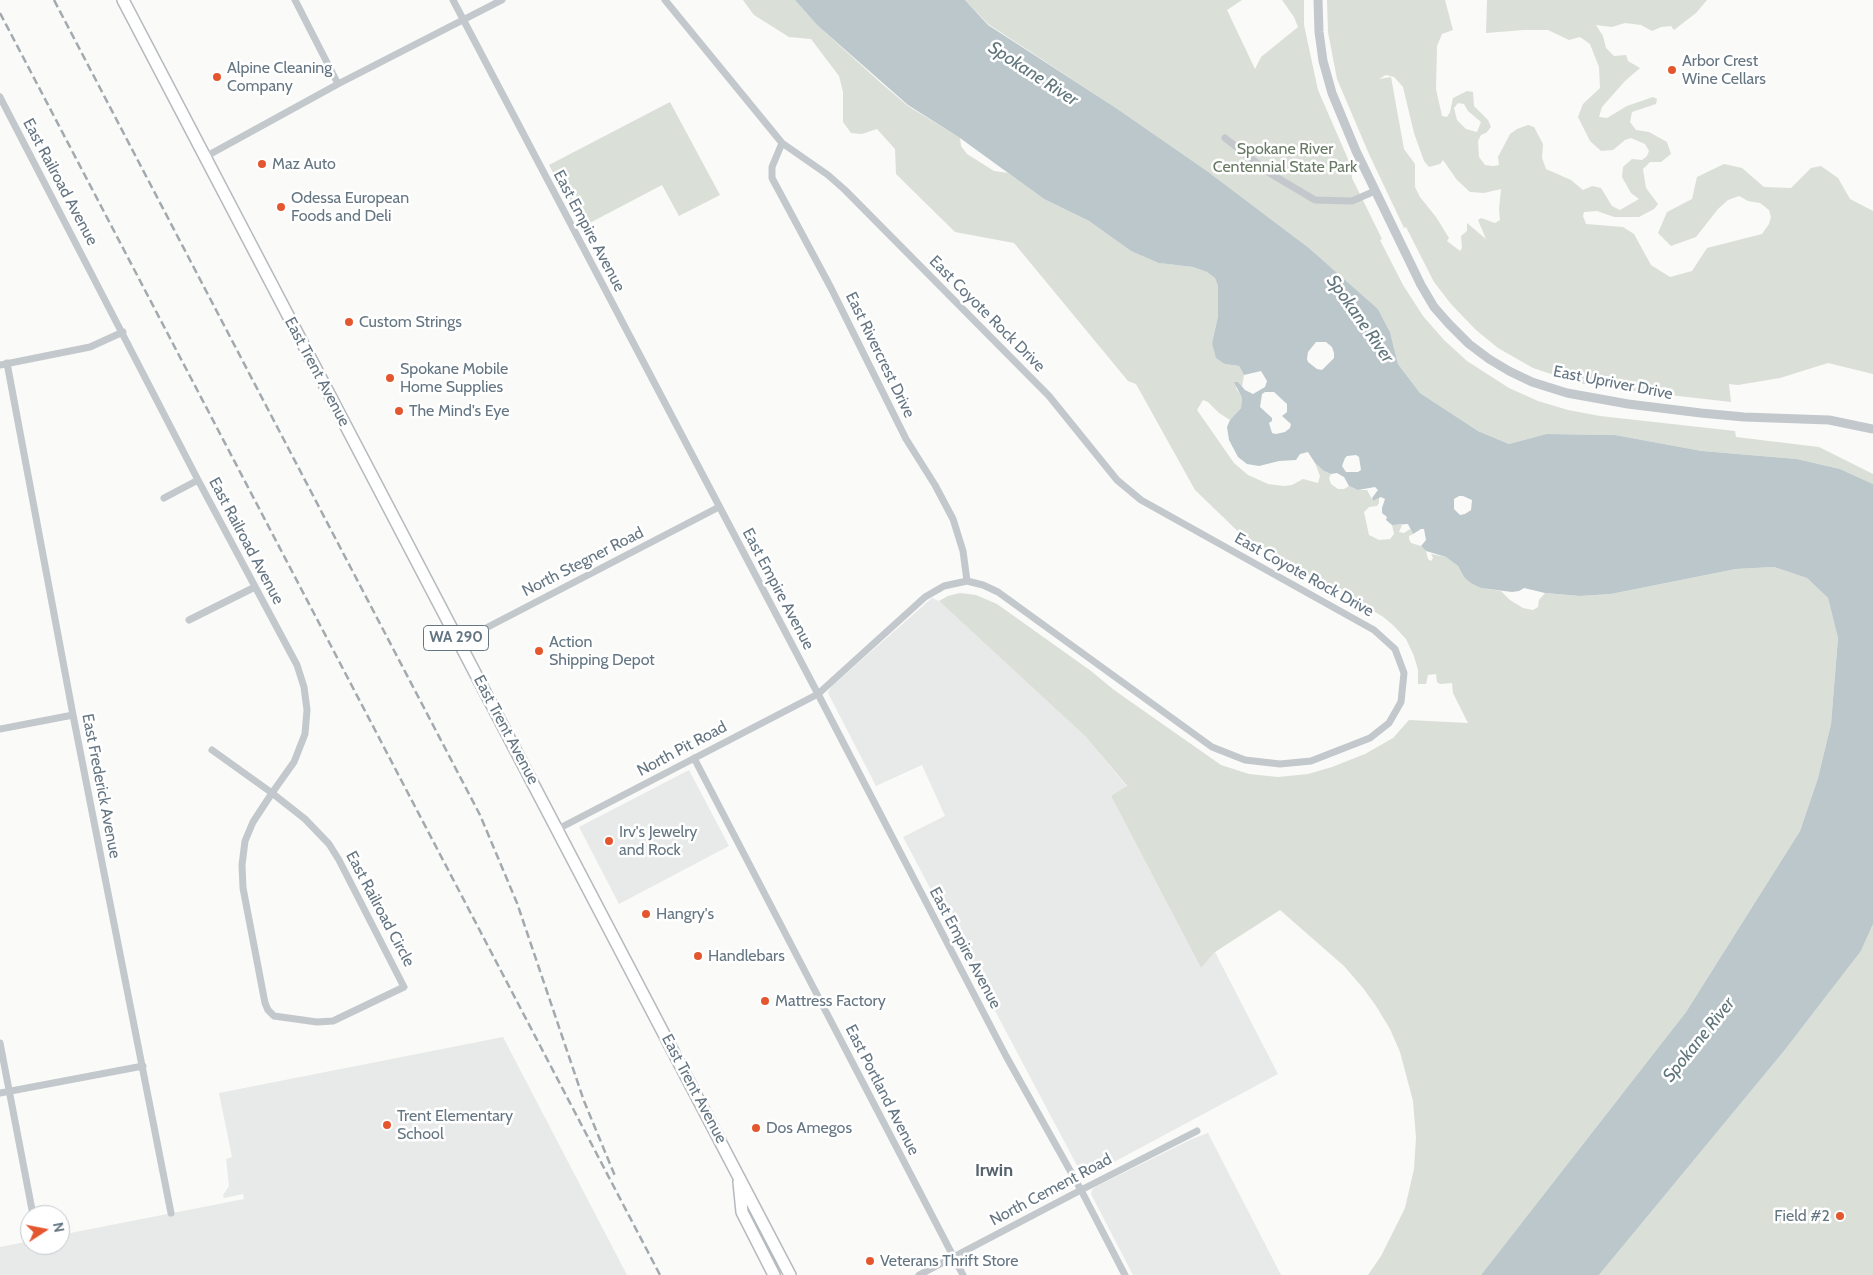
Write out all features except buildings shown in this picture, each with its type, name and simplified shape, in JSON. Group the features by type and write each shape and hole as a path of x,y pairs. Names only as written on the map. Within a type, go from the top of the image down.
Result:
{"main road":[{"name":"East Trent Avenue","path":"123,0 790,1275"},
{"path":"738,1175 742,1212 774,1275"}],"street":[{"path":"296,0 338,84"},
{"name":"East Empire Avenue","path":"453,0 1006,1056 1081,1190 1125,1275"},
{"path":"205,157 338,84 502,0"},
{"name":"East Coyote Rock Drive","path":"664,0 782,143 828,175 845,190 1050,396 1117,480 1141,500 1374,630 1395,649 1404,673 1401,702 1389,722 1370,738 1311,761 1280,764 1245,760 1212,747 998,592 983,585 966,581"},
{"name":"East Upriver Drive","path":"1318,0 1319,32 1323,61 1332,93 1375,191 1421,285 1434,307 1449,324 1489,358 1532,382 1567,392 1628,404 1730,416 1828,420 1873,429"},
{"name":"East Railroad Avenue","path":"0,97 198,480 297,665 304,687 307,710 305,734 294,762 253,822 245,841 242,865 243,888 265,1003 268,1010 274,1016"},
{"path":"1225,138 1271,174 1316,200 1352,201 1375,191"},
{"name":"East Rivercrest Drive","path":"782,143 772,167 772,178 831,288 906,439 953,518 963,551 966,581"},
{"path":"4,364 90,347 123,332"},
{"name":"East Frederick Avenue","path":"4,364 171,1212"},
{"path":"164,498 198,480"},
{"name":"North Stegner Road","path":"459,642 719,507"},
{"path":"818,694 925,597 944,586 966,581"},
{"path":"189,620 255,587"},
{"name":"North Pit Road","path":"558,829 818,694"},
{"path":"0,729 73,715"},
{"path":"212,750 272,793"},
{"name":"East Portland Avenue","path":"694,758 962,1275"},
{"name":"East Railroad Circle","path":"272,793 305,819 329,844 404,987 332,1020 317,1022 274,1016"},
{"path":"0,1043 31,1205"},
{"path":"0,1093 143,1066"},
{"name":"North Cement Road","path":"919,1275 1197,1132"}],"shaded area":[{"path":"932,598 939,601 1086,737 1127,787 1111,796 1201,968 1215,952 1278,1074 1086,1177 1082,1175 903,837 945,816 922,765 876,786 828,692 831,687"},
{"path":"689,770 729,846 619,904 579,827"},
{"name":"Trent Elementary School","path":"503,1037 627,1275 0,1275 0,1247 20,1243 20,1255 70,1255 70,1233 244,1199 243,1194 224,1198 223,1195 229,1186 226,1159 232,1157 219,1093"},
{"path":"1208,1133 1281,1275 1133,1275 1091,1194 1092,1190 1192,1139"}],"green space":[{"path":"743,0 795,0 817,25 908,106 960,138 961,146 967,154 994,171 1008,173 1044,199 1089,221 1131,251 1160,263 1193,267 1207,272 1215,278 1218,286 1218,316 1212,343 1225,364 1239,366 1244,375 1242,387 1238,382 1236,388 1242,398 1241,408 1230,420 1203,400 1197,410 1234,463 1248,475 1268,484 1284,486 1292,485 1303,479 1318,483 1320,476 1315,463 1331,474 1329,478 1331,484 1338,489 1344,489 1349,486 1358,490 1367,490 1373,501 1379,498 1377,506 1369,507 1364,512 1369,535 1379,540 1390,539 1394,534 1392,525 1402,525 1399,532 1404,533 1410,529 1413,534 1409,536 1411,543 1421,546 1426,551 1428,559 1431,561 1433,558 1431,554 1446,557 1458,566 1464,577 1481,588 1501,591 1510,600 1523,608 1533,610 1538,607 1539,600 1545,593 1580,596 1611,594 1736,569 1774,567 1807,578 1828,598 1838,638 1831,724 1818,778 1800,831 1686,1012 1481,1275 1368,1275 1381,1256 1405,1208 1414,1169 1416,1138 1413,1101 1400,1052 1390,1029 1376,1006 1344,966 1280,910 1215,952 1201,968 1111,796 1127,786 1086,737 939,601 960,593 976,595 997,604 1091,671 1114,690 1221,765 1249,774 1278,777 1308,774 1332,767 1365,754 1393,738 1409,720 1468,723 1453,693 1452,683 1440,684 1437,682 1436,674 1428,675 1426,684 1418,684 1418,670 1414,656 1406,639 1393,625 1382,616 1250,543 1195,490 1136,384 1128,381 1014,243 955,232 896,174 895,149 877,129 862,134 851,133 843,122 843,92 839,76 811,39 789,37 754,15"},
{"name":"Spokane River Centennial State Park","path":"965,0 1242,0 1227,10 1255,69 1261,57 1298,27 1294,17 1282,0 1304,0 1304,25 1318,90 1351,166 1352,178 1403,285 1423,316 1444,340 1467,361 1509,388 1538,401 1568,410 1600,416 1735,431 1736,437 1819,447 1873,474 1873,484 1840,469 1797,459 1702,451 1615,435 1546,434 1509,444 1478,431 1420,393 1398,364 1390,332 1378,309 1309,248 1207,171 1116,108 988,24"},
{"path":"1327,0 1445,0 1453,30 1442,34 1437,46 1436,89 1442,116 1447,117 1453,98 1467,91 1473,92 1474,106 1488,120 1491,127 1486,133 1481,135 1478,141 1479,157 1485,165 1499,165 1498,157 1510,134 1528,125 1534,127 1543,144 1542,158 1546,169 1571,180 1583,190 1592,186 1601,188 1612,206 1620,210 1639,199 1631,193 1622,177 1623,167 1632,159 1642,160 1649,151 1645,144 1631,138 1625,140 1613,150 1601,151 1590,141 1578,117 1583,104 1600,88 1599,67 1590,44 1580,37 1569,40 1548,30 1486,33 1487,0 1707,0 1696,13 1674,30 1671,26 1661,27 1652,31 1641,25 1625,23 1612,27 1596,25 1603,36 1606,48 1614,56 1626,55 1628,61 1640,68 1625,81 1602,107 1599,117 1607,118 1627,106 1653,97 1657,99 1656,104 1632,112 1630,122 1636,130 1649,132 1667,142 1671,154 1661,162 1650,162 1643,169 1646,188 1658,204 1654,209 1639,217 1614,217 1597,211 1584,212 1583,216 1586,224 1623,227 1634,234 1651,265 1670,277 1692,271 1707,248 1762,234 1769,224 1771,217 1769,210 1760,203 1748,201 1739,196 1728,200 1718,209 1696,237 1671,246 1658,233 1667,212 1692,199 1697,177 1724,164 1742,168 1764,187 1791,188 1811,168 1821,166 1838,178 1850,199 1873,211 1873,374 1828,363 1780,378 1738,385 1729,384 1731,402 1599,387 1575,382 1533,368 1498,348 1476,330 1451,304 1434,282 1406,227 1404,228 1369,154 1337,79 1328,32","holes":["1386,75 1394,77 1403,87 1414,133 1424,161 1429,167 1440,164 1443,160 1457,180 1470,192 1484,193 1501,189 1500,220 1495,223 1481,218 1478,220 1486,239 1467,223 1467,231 1461,236 1462,248 1460,251 1447,241 1449,238 1436,217 1420,197 1415,187 1415,164 1404,149 1391,77 1379,79","1458,103 1464,104 1468,111 1481,122 1477,132 1466,129 1457,120 1454,108"]},
{"path":"670,102 720,195 679,216 662,185 582,227 549,165"},
{"path":"1873,924 1873,1275 1599,1275 1784,1051 1861,951"}],"water":[{"name":"Spokane River","path":"795,0 965,0 988,25 1116,108 1207,171 1309,248 1378,309 1390,332 1398,364 1420,393 1478,431 1509,444 1546,434 1615,435 1702,451 1797,459 1840,469 1873,484 1873,924 1861,951 1784,1051 1599,1275 1481,1275 1686,1012 1800,831 1818,778 1831,724 1838,638 1828,598 1807,578 1774,567 1736,569 1611,594 1580,596 1545,593 1524,588 1512,592 1481,588 1464,577 1458,566 1446,557 1426,551 1421,546 1426,540 1424,529 1413,534 1408,524 1392,525 1386,520 1387,517 1382,513 1385,499 1381,497 1373,501 1372,498 1378,490 1375,487 1358,490 1349,486 1344,477 1337,473 1331,474 1324,471 1315,463 1308,452 1300,454 1296,460 1279,461 1259,466 1247,464 1238,457 1229,440 1227,427 1230,420 1241,408 1242,398 1234,382 1238,382 1245,390 1253,394 1265,387 1267,381 1261,371 1244,375 1239,366 1225,364 1216,358 1212,343 1218,316 1218,286 1215,278 1207,272 1193,267 1159,263 1131,251 1089,221 1044,199 960,138 908,105 817,25","holes":["1316,342 1326,342 1332,347 1334,358 1322,370 1317,369 1308,362 1308,352","1274,392 1287,404 1287,412 1282,416 1291,424 1290,428 1285,432 1272,433 1269,423 1272,421 1272,418 1260,407 1262,394","1356,455 1359,457 1361,470 1358,472 1346,472 1342,466 1347,456","1463,496 1472,500 1471,510 1460,515 1454,509 1454,499"]}],"railway":[{"path":"54,0 480,815 517,903 584,1101 615,1176"},
{"path":"0,13 660,1275"}],"place":[{"name":"Arbor Crest Wine Cellars","path":"1672,70"},
{"name":"Alpine Cleaning Company","path":"217,77"},
{"name":"Maz Auto","path":"262,164"},
{"name":"Odessa European Foods and Deli","path":"281,207"},
{"name":"Custom Strings","path":"349,322"},
{"name":"Spokane Mobile Home Supplies","path":"390,378"},
{"name":"The Mind's Eye","path":"399,411"},
{"name":"Action Shipping Depot","path":"539,651"},
{"name":"Irv's Jewelry and Rock","path":"609,841"},
{"name":"Hangry's","path":"646,914"},
{"name":"Handlebars","path":"698,956"},
{"name":"Mattress Factory","path":"765,1001"},
{"name":"Trent Elementary School","path":"387,1125"},
{"name":"Dos Amegos","path":"756,1128"},
{"name":"Field #2","path":"1840,1216"},
{"name":"Veterans Thrift Store","path":"870,1261"}],"district":[{"name":"Irwin","path":"994,1171"}]}
